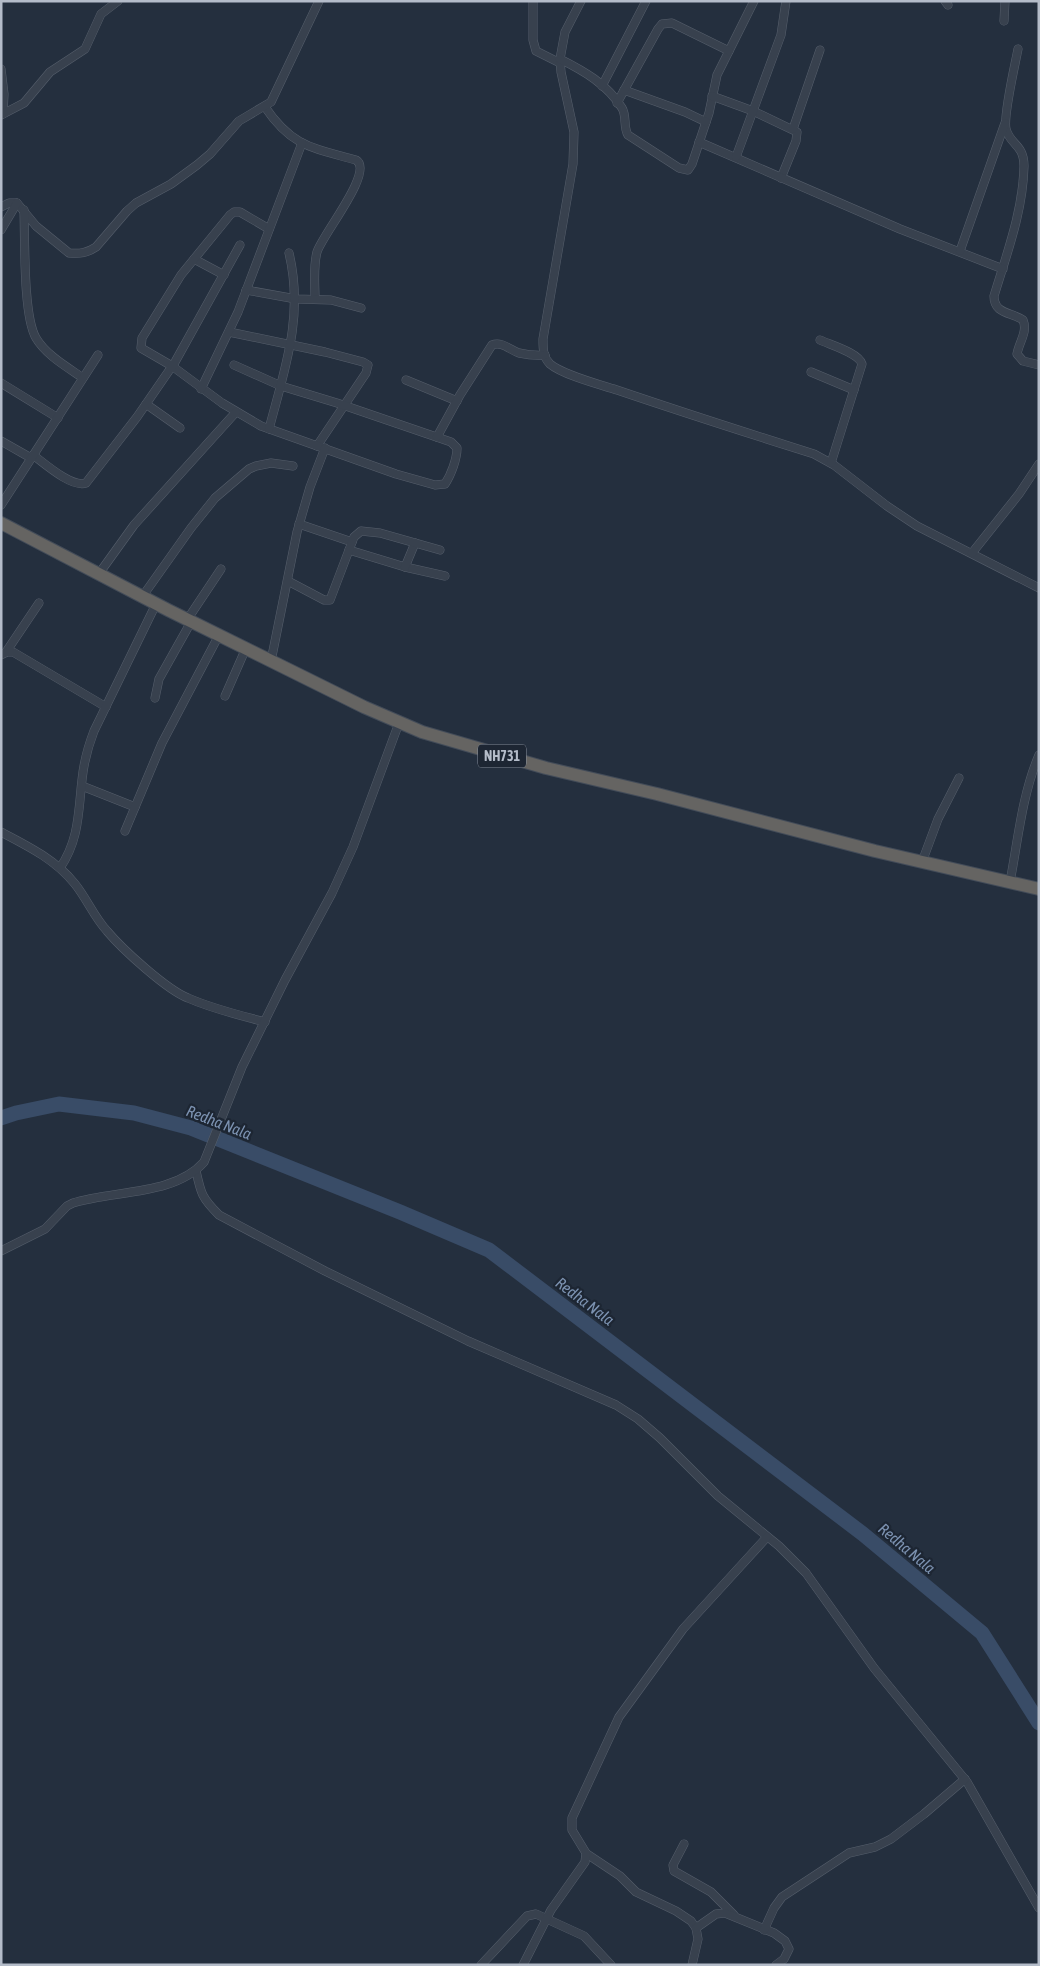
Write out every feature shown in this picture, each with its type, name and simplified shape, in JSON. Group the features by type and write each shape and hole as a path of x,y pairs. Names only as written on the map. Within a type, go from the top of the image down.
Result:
{"highway":[{"name":"NH731","path":"1,523 98,575 271,661 399,723 446,740 546,768 922,862 1039,888"}],"street":[{"path":"2,114 24,103 50,72 85,49 101,14 118,1"},
{"path":"1,207 9,203 17,203 36,226 70,253 90,252 136,203 167,186 197,165 210,154 239,122 272,102 320,1"},
{"path":"533,1 533,40 536,51 584,70 617,103 624,114 624,127 628,135 679,168 688,170 691,168 700,142 717,75 754,1"},
{"path":"581,1 565,32 560,61 574,132 573,164 543,340 545,355 551,365 561,370 795,448 831,463 904,518 1039,588"},
{"path":"602,86 646,1"},
{"path":"736,157 781,35 786,1"},
{"path":"1004,21 1005,1"},
{"path":"617,103 662,24 672,24 729,51"},
{"path":"960,251 1006,122 1018,49"},
{"path":"794,129 820,50"},
{"path":"1,69 4,94 2,114"},
{"path":"624,90 678,109 706,122"},
{"path":"712,96 794,129 798,136 781,178"},
{"path":"265,107 280,127 302,143 359,161 362,166 349,198 316,254 315,299"},
{"path":"1006,122 1009,135 1023,153 1022,201 994,296 995,307 1023,320 1025,327 1017,354 1023,361 1039,365"},
{"path":"700,142 900,229 1003,268"},
{"path":"200,389 229,332 302,143"},
{"path":"1,230 17,203"},
{"path":"24,210 29,314 35,336 40,344 83,378"},
{"path":"234,365 281,386 344,405 451,442 457,448 449,479 441,486 396,474 269,429 236,412 200,389 172,366 141,348 141,342 181,275 234,212 240,212 269,229"},
{"path":"1,441 32,457 73,483 86,483 146,404 172,366 192,335 240,245"},
{"path":"269,429 291,345 296,299 294,272 289,253"},
{"path":"194,259 224,274"},
{"path":"246,290 296,299 331,300 361,308"},
{"path":"229,332 325,352 368,365 366,372 344,405 321,447 299,524 271,661"},
{"path":"820,340 861,360 861,369 831,463"},
{"path":"437,437 492,344 502,344 518,352 545,355"},
{"path":"1,505 98,355"},
{"path":"811,372 854,390"},
{"path":"406,380 457,401"},
{"path":"1,384 58,418"},
{"path":"146,404 180,428"},
{"path":"98,575 134,525 236,412"},
{"path":"142,597 195,522 215,498 249,469 256,466 272,463 293,466"},
{"path":"972,553 1019,494 1039,464"},
{"path":"299,524 352,542"},
{"path":"288,581 324,600 330,600 352,542 357,533 368,530 440,550"},
{"path":"405,567 415,543"},
{"path":"349,550 405,567 445,576"},
{"path":"155,698 159,679 189,621 221,569"},
{"path":"4,654 39,603"},
{"path":"60,868 73,845 89,746 156,604"},
{"path":"125,831 162,743 220,635"},
{"path":"225,696 246,648"},
{"path":"4,654 13,652 106,707"},
{"path":"1,1252 45,1229 73,1203 160,1186 180,1180 196,1171 204,1162 242,1067 354,847 399,723"},
{"path":"1010,882 1030,778 1039,755"},
{"path":"922,862 938,819 959,778"},
{"path":"82,786 135,807"},
{"path":"1,832 24,844 60,868 76,885 106,931 174,990 193,1000 264,1022"},
{"path":"196,1171 200,1191 205,1200 219,1214 468,1341 616,1405 638,1419 660,1438 718,1496 806,1572 874,1668 965,1779 980,1802 1039,1908"},
{"path":"692,1965 698,1939 696,1928 676,1911 636,1892 620,1876 586,1854 572,1830 572,1818 619,1717 683,1629 767,1537"},
{"path":"764,1930 774,1908 782,1897 849,1853 875,1847 891,1839 965,1779"},
{"path":"684,1844 673,1865 674,1871 711,1892 735,1916"},
{"path":"526,1964 547,1918 558,1899 581,1869 585,1862 586,1854"},
{"path":"696,1928 720,1913 735,1916 774,1933 789,1946 788,1954 776,1965"},
{"path":"481,1965 527,1916 534,1914 547,1918 584,1936 611,1965"}],"waterway":[{"name":"Redha Nala","path":"1,1118 59,1104 134,1113 191,1128 489,1250 863,1534 982,1633 1039,1723"}]}
